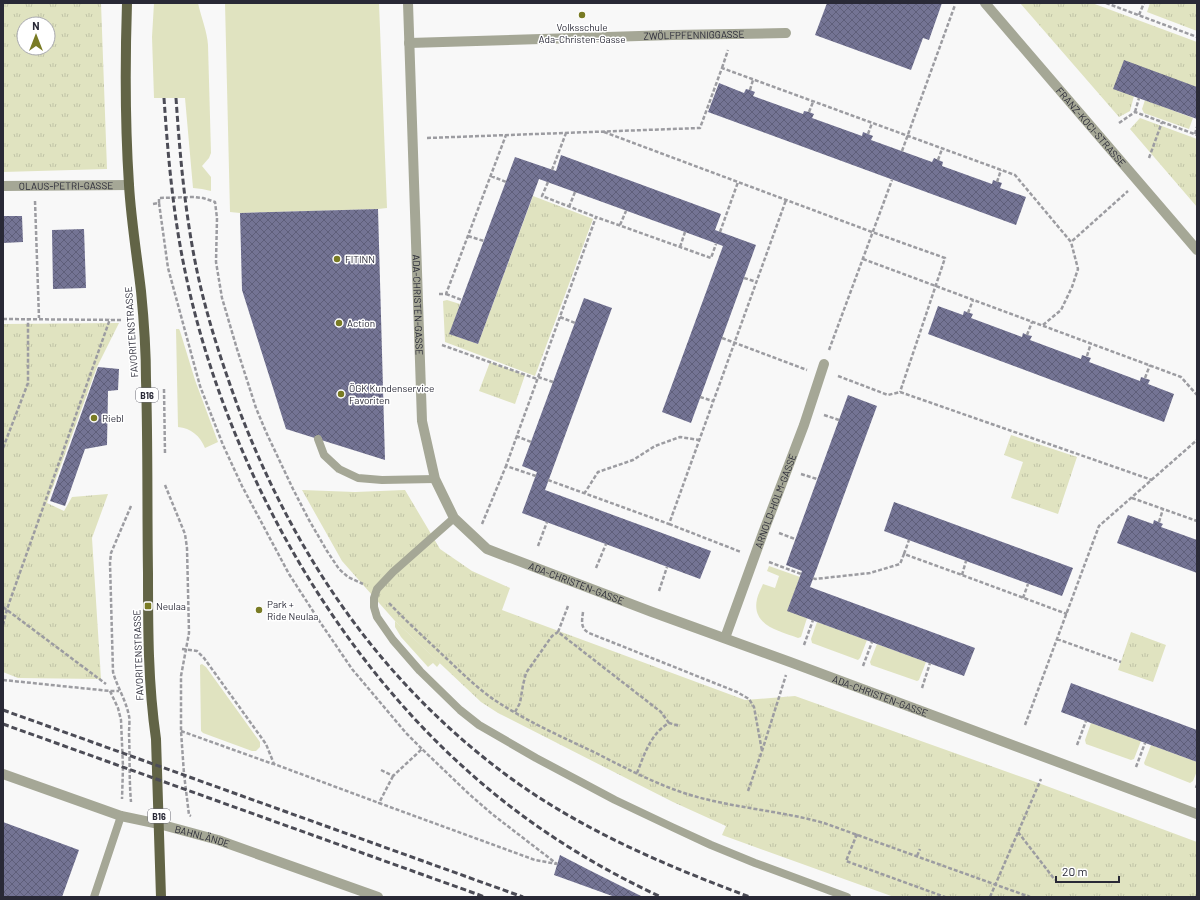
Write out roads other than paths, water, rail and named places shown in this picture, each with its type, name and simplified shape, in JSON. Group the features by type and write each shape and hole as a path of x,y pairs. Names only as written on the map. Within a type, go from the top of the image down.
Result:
{"main road":[{"name":"FAVORITENSTRASSE","path":"127,3 125,90 129,185 141,291 145,345 149,666 156,739 159,824"},
{"name":"B16","path":"159,824 161,897"}],"street":[{"name":"ADA-CHRISTEN-GASSE","path":"408,3 422,421 435,479 454,518 487,549 652,612 1197,814"},
{"name":"FRANZ-KOCI-STRASSE","path":"985,3 1197,250"},
{"name":"ZWÖLFPFENNIGGASSE","path":"409,43 786,33"},
{"name":"OLAUS-PETRI-GASSE","path":"3,186 129,185"},
{"name":"ARNOLD-HOLM-GASSE","path":"725,638 804,425 824,364"},
{"name":"BAHNLÄNDE","path":"3,774 121,816 159,824 231,844 378,897"}],"lane":[{"path":"318,439 324,455 329,460 339,469 358,478 382,480 435,479"},
{"path":"454,518 393,572 377,589 374,598 374,607 377,617 384,628 420,671 460,710 500,739 614,800 711,845 847,897"},
{"path":"94,897 121,816"}],"railway":[{"path":"164,98 169,163 177,228 185,271 202,340 226,409 254,478 288,544 327,608 371,668 419,723 470,773 514,809 561,842 635,885 661,897"},
{"path":"176,98 179,141 189,228 205,306 221,357 238,407 260,461 285,513 314,563 345,610 379,655 418,697 459,737 505,774 533,794 592,829 654,859 750,897"},
{"path":"3,710 523,897"},
{"path":"3,724 485,897"}],"place":[{"name":"Volksschule Ada-Christen-Gasse","path":"582,15"},
{"name":"FITINN","path":"337,259"},
{"name":"Action","path":"339,323"},
{"name":"ÖGK Kundenservice Favoriten","path":"341,394"},
{"name":"Riebl","path":"94,418"},
{"name":"Neulaa","path":"148,606"},
{"name":"Park + Ride Neulaa","path":"259,610"}]}
